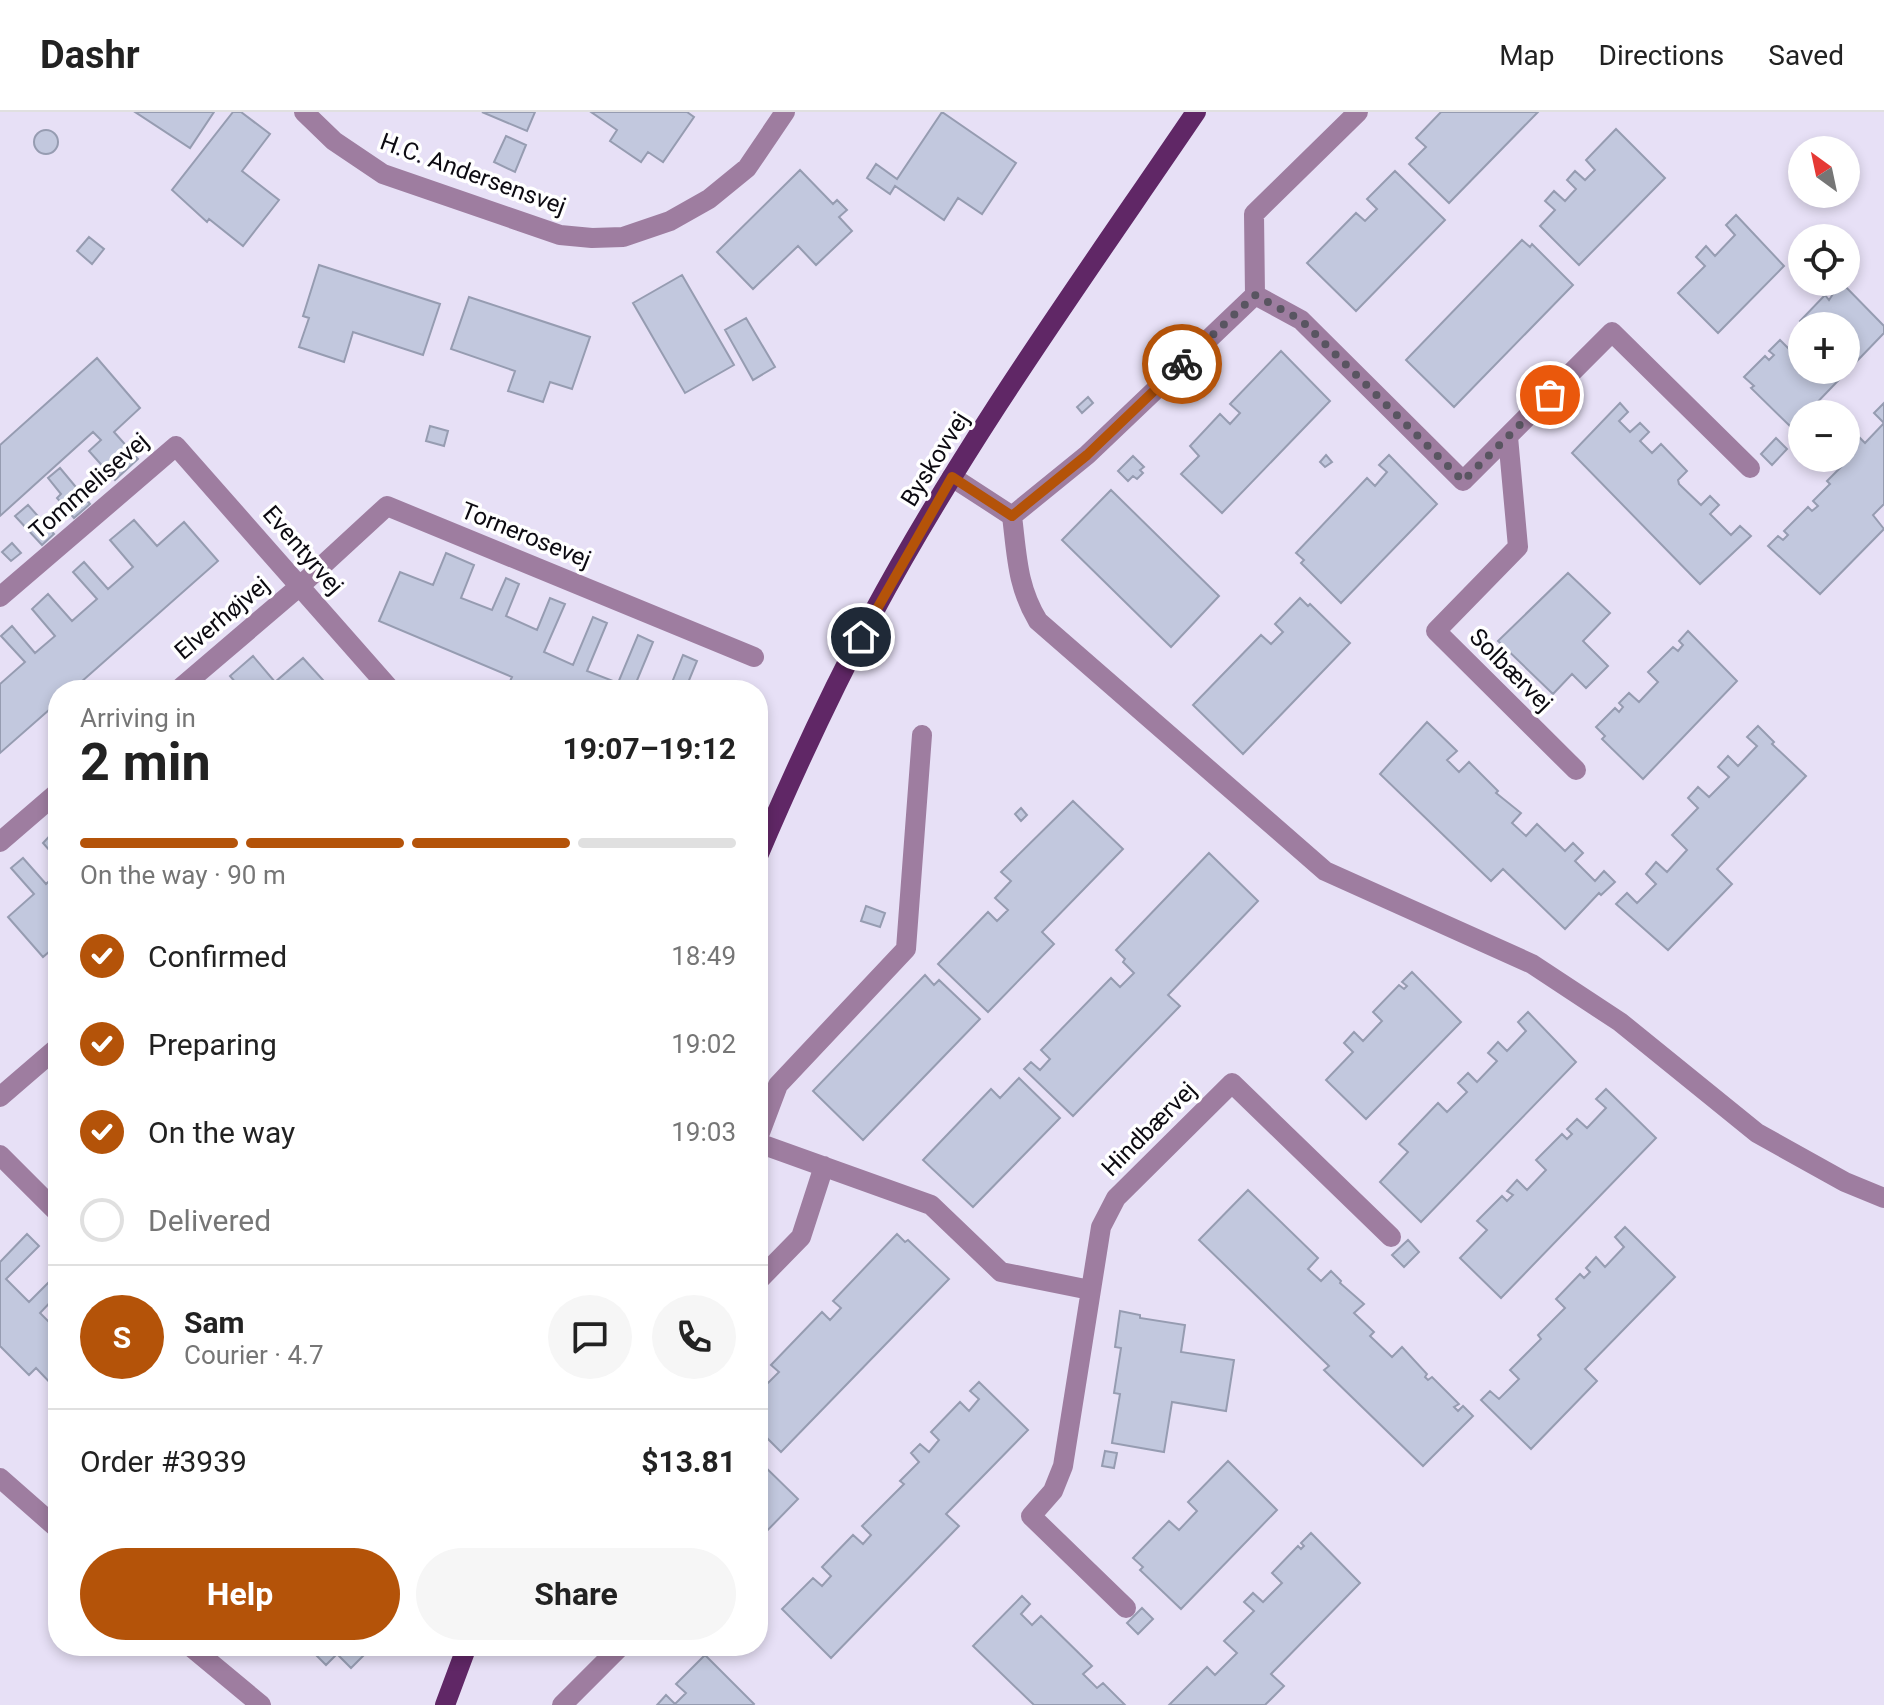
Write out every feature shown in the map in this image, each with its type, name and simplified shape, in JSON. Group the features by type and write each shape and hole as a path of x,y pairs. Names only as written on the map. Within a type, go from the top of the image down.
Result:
{"main road":[{"name":"Byskovvej","path":"768,833 872,614 952,477 1196,112"},
{"path":"445,1705 463,1656"}],"street":[{"name":"H.C. Andersensvej","path":"304,112 334,141 383,174 560,235 592,238 623,237 670,221 709,199 747,168 785,112"},
{"path":"1012,516 1087,455 1255,295 1254,214 1358,112"},
{"path":"1255,295 1301,320 1463,481 1612,332 1750,468"},
{"name":"Solbærvej","path":"1508,437 1518,547 1436,631 1576,770"},
{"name":"Eventyrvej","path":"176,446 382,680"},
{"name":"Tommelisevej","path":"0,597 176,446"},
{"path":"952,477 1012,516"},
{"name":"Tornerosevej","path":"300,586 387,506 754,657"},
{"path":"1012,516 1019,582 1038,621 1325,871 1532,964 1620,1022 1757,1133 1845,1182 1884,1198"},
{"name":"Elverhøjvej","path":"190,680 300,586"},
{"path":"768,1112 778,1085 906,949 922,735"},
{"path":"0,842 48,801"},
{"path":"0,1097 48,1056"},
{"name":"Hindbærvej","path":"1126,1608 1031,1516 1053,1491 1063,1466 1101,1227 1116,1198 1232,1083 1391,1237"},
{"path":"768,1144 931,1205 1001,1272 1090,1290"},
{"path":"0,1155 48,1203"},
{"path":"768,1271 801,1237 824,1166"},
{"path":"0,1478 48,1520"},
{"path":"202,1656 261,1705"},
{"path":"562,1705 611,1656"}],"building":[{"path":"135,112 214,112 190,148"},
{"path":"233,112 241,112 270,134 242,171 279,200 243,246 209,219 207,222 172,190"},
{"path":"482,112 535,112 527,131"},
{"path":"591,112 687,112 694,117 663,162 648,152 641,162 610,141 617,130"},
{"path":"942,112 1016,163 982,214 958,198 944,220 895,186 890,194 867,178 876,164 897,179"},
{"path":"1441,112 1538,112 1449,203 1409,164 1426,147 1416,138"},
{"path":"1616,129 1665,178 1579,265 1540,226 1555,210 1545,201 1554,191 1565,201 1576,189 1567,180 1575,171 1585,180 1595,170 1586,160"},
{"path":"41,130 51,130 58,137 58,147 51,154 41,154 34,147 34,137"},
{"path":"506,136 526,145 515,172 494,162"},
{"path":"800,170 833,204 837,200 847,210 839,217 852,231 816,265 798,246 753,289 717,252"},
{"path":"1395,171 1445,220 1356,311 1307,263 1356,213 1365,221 1377,209 1367,199"},
{"path":"1736,215 1784,266 1718,333 1678,293 1705,266 1696,257 1706,246 1715,256 1735,235 1726,225"},
{"path":"89,237 104,249 92,264 77,251"},
{"path":"1522,240 1530,247 1532,244 1573,285 1454,407 1406,360"},
{"path":"319,265 440,304 423,355 353,332 344,362 299,347 309,318 303,316"},
{"path":"682,275 734,365 685,393 633,303"},
{"path":"1824,296 1829,300 1832,296 1855,296 1884,326 1884,333 1860,358 1860,312 1809,312"},
{"path":"469,297 590,337 572,389 550,382 543,402 508,391 515,371 451,349"},
{"path":"746,318 775,367 753,380 725,330"},
{"path":"1780,340 1788,348 1788,384 1835,384 1819,400 1788,400 1788,424 1744,377 1765,356 1769,360 1774,355 1769,351"},
{"path":"1281,351 1330,401 1222,513 1181,474 1199,456 1190,446 1220,414 1230,424 1240,413 1230,404"},
{"path":"97,358 140,408 114,432 138,459 115,480 89,451 101,440 93,432 0,516 0,445"},
{"path":"1088,397 1093,403 1082,413 1077,407"},
{"path":"1620,403 1628,412 1619,421 1630,432 1640,423 1649,432 1640,441 1652,453 1661,444 1687,471 1678,480 1679,484 1701,505 1710,496 1719,505 1710,514 1731,535 1740,526 1751,536 1700,584 1572,453"},
{"path":"1884,403 1884,423 1874,413"},
{"path":"1884,423 1884,504 1873,515 1884,529 1820,594 1768,546 1778,536 1783,540 1788,535 1784,531 1808,507 1812,511 1818,506 1813,501 1830,484 1827,481 1836,472 1860,472 1860,438 1865,443"},
{"path":"430,426 448,431 444,446 426,441"},
{"path":"1776,438 1787,449 1772,465 1761,454"},
{"path":"1326,455 1332,462 1325,467 1320,462"},
{"path":"1389,455 1437,504 1341,603 1301,563 1304,560 1296,553 1367,478 1375,486 1387,472 1379,465"},
{"path":"1133,456 1144,467 1140,470 1143,473 1137,479 1133,476 1128,481 1118,471"},
{"path":"60,468 90,504 74,518 57,498 61,494 48,478"},
{"path":"1111,490 1219,596 1171,647 1062,540"},
{"path":"28,505 54,534 42,545 15,516"},
{"path":"134,520 157,546 184,522 218,561 83,680 48,680 48,711 0,753 0,684 25,662 1,636 12,626 35,653 55,636 32,609 48,594 72,621 97,599 73,572 84,562 108,589 133,567 110,540"},
{"path":"12,543 21,553 11,561 2,552"},
{"path":"446,553 474,565 461,598 492,610 506,578 519,584 506,616 537,630 550,598 565,604 544,652 573,665 593,617 607,623 587,671 610,680 511,680 512,677 379,621 400,572 433,585"},
{"path":"1568,573 1610,613 1583,641 1608,666 1586,688 1572,674 1553,694 1498,641"},
{"path":"1300,598 1350,643 1243,754 1193,705 1261,635 1271,644 1283,632 1275,624"},
{"path":"1688,631 1737,681 1643,779 1602,739 1605,736 1596,727 1615,708 1619,712 1623,707 1619,703 1629,693 1639,702 1658,682 1648,672 1673,647 1678,651 1683,645 1679,641"},
{"path":"638,635 653,642 637,680 619,680"},
{"path":"683,655 697,661 689,680 673,680"},
{"path":"253,656 273,680 233,680 230,676"},
{"path":"303,658 323,680 277,680"},
{"path":"1427,722 1457,751 1447,760 1459,772 1469,762 1498,791 1496,793 1521,813 1512,823 1526,836 1537,824 1565,851 1573,843 1583,853 1575,861 1595,881 1604,871 1615,882 1601,895 1599,893 1565,929 1503,869 1491,881 1380,774"},
{"path":"1758,726 1806,776 1717,869 1732,884 1668,950 1616,904 1627,893 1637,903 1656,884 1646,874 1656,862 1667,872 1687,850 1672,835 1698,808 1688,798 1698,787 1709,797 1729,777 1718,767 1728,756 1738,766 1757,746 1747,737"},
{"path":"1073,801 1123,849 1042,932 1054,944 988,1012 938,964 988,912 997,921 1008,910 995,898 1011,881 1001,872"},
{"path":"1021,808 1027,815 1021,821 1015,814"},
{"path":"1209,853 1258,901 1168,995 1180,1006 1073,1116 1024,1069 1031,1062 1040,1070 1050,1059 1041,1050 1111,978 1120,987 1134,973 1116,950"},
{"path":"23,858 46,884 48,882 48,953 43,957 8,917 34,894 11,868"},
{"path":"866,906 885,913 880,927 861,921"},
{"path":"1412,972 1461,1022 1366,1119 1326,1080 1353,1052 1344,1043 1354,1032 1363,1041 1382,1021 1373,1012 1399,985 1404,989 1407,986 1402,982"},
{"path":"925,975 934,985 939,980 980,1019 863,1140 813,1091"},
{"path":"1528,1012 1576,1062 1421,1222 1380,1182 1408,1152 1399,1144 1438,1103 1447,1112 1467,1092 1458,1083 1468,1073 1477,1082 1497,1061 1488,1053 1498,1042 1507,1051 1526,1031 1518,1022"},
{"path":"1019,1078 1060,1118 973,1207 923,1160 991,1089 1000,1098"},
{"path":"1606,1089 1656,1138 1501,1298 1460,1258 1487,1230 1477,1221 1502,1196 1507,1201 1513,1195 1507,1191 1517,1180 1527,1190 1546,1170 1536,1160 1562,1134 1567,1139 1572,1134 1567,1129 1577,1119 1587,1128 1606,1108 1596,1099"},
{"path":"1248,1190 1318,1258 1308,1269 1321,1281 1331,1271 1364,1304 1354,1313 1374,1332 1370,1336 1392,1357 1402,1347 1427,1374 1425,1377 1428,1380 1432,1377 1459,1404 1454,1407 1458,1411 1463,1406 1473,1416 1423,1466 1324,1370 1329,1366 1199,1240"},
{"path":"1625,1227 1675,1277 1585,1369 1597,1381 1531,1449 1481,1400 1490,1391 1499,1399 1519,1379 1510,1370 1541,1339 1538,1335 1565,1308 1556,1299 1580,1274 1584,1278 1590,1272 1586,1268 1596,1257 1605,1267 1624,1247 1615,1237"},
{"path":"27,1234 39,1246 6,1279 29,1302 48,1283 48,1305 40,1313 48,1321 48,1381 36,1368 29,1375 0,1346 0,1262"},
{"path":"897,1234 905,1242 908,1240 949,1279 781,1452 768,1439 768,1383 779,1372 771,1365 822,1312 830,1320 841,1308 833,1301"},
{"path":"1408,1240 1419,1252 1404,1267 1392,1255"},
{"path":"1120,1311 1140,1315 1140,1318 1185,1325 1181,1352 1234,1360 1226,1411 1172,1402 1164,1452 1112,1443 1120,1394 1114,1393 1121,1348 1115,1347"},
{"path":"979,1382 1028,1430 946,1514 959,1526 831,1658 782,1609 813,1578 822,1586 831,1576 822,1567 853,1535 863,1544 871,1535 862,1526 904,1484 900,1481 919,1462 911,1453 920,1444 929,1452 939,1440 931,1432 960,1402 969,1411 979,1399 970,1391"},
{"path":"1105,1451 1117,1453 1114,1468 1102,1466"},
{"path":"1228,1461 1277,1510 1181,1609 1140,1570 1143,1567 1133,1558 1169,1521 1179,1530 1197,1511 1188,1502"},
{"path":"768,1470 798,1499 768,1530"},
{"path":"1311,1533 1360,1583 1271,1674 1284,1686 1265,1705 1169,1705 1207,1667 1215,1675 1237,1653 1224,1641 1254,1611 1244,1602 1253,1593 1263,1602 1282,1583 1272,1573 1298,1546 1301,1549 1304,1546 1301,1543"},
{"path":"1022,1596 1030,1604 1021,1614 1032,1625 1041,1616 1092,1666 1083,1674 1097,1688 1103,1683 1125,1705 1034,1705 973,1646"},
{"path":"1142,1608 1153,1619 1138,1634 1127,1623"},
{"path":"317,1656 335,1656 326,1665"},
{"path":"339,1656 363,1656 351,1668"},
{"path":"706,1656 754,1704 657,1705 666,1695 675,1704 686,1693 676,1684"}],"way so far":[{"path":"1182,364 1255,295 1301,320 1463,481 1550,395"}],"route":[{"path":"861,637 952,477 1012,516 1087,455 1182,364"}]}
